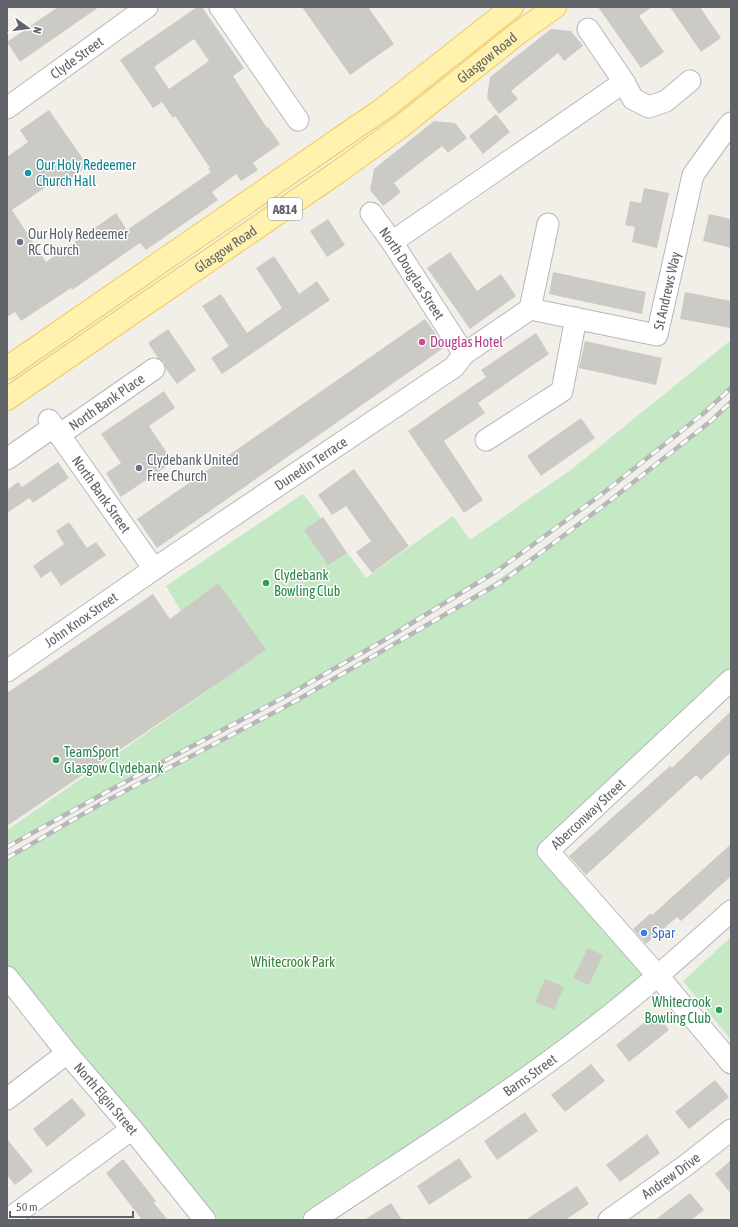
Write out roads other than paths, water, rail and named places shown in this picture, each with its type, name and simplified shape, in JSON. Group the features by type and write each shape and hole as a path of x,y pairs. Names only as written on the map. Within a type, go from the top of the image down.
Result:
{"main road":[{"name":"Glasgow Road","path":"7,368 384,108 512,7"},
{"name":"Glasgow Road","path":"7,399 338,172 399,128 517,34 554,7"}],"street":[{"name":"Clyde Street","path":"7,108 147,7"},
{"path":"220,7 298,120"},
{"path":"588,29 624,82 633,99 648,107 666,101 690,81"},
{"path":"392,242 624,82"},
{"name":"St Andrews Way","path":"530,309 657,335 693,175 731,123"},
{"name":"North Douglas Street","path":"371,213 392,242 464,354"},
{"path":"464,354 530,309 548,224"},
{"path":"486,440 562,391 576,318"},
{"name":"Dunedin Terrace","path":"154,569 454,367 464,354"},
{"name":"North Bank Place","path":"7,459 54,427 154,369"},
{"name":"North Bank Street","path":"54,427 154,569"},
{"name":"John Knox Street","path":"7,671 154,569"},
{"name":"Aberconway Street","path":"658,976 548,851 731,680"},
{"name":"Barns Street","path":"314,1220 496,1100 583,1036 658,976 731,911"},
{"path":"658,976 731,1063"},
{"name":"North Elgin Street","path":"7,977 67,1053 132,1129 205,1220"},
{"path":"7,1099 67,1053"},
{"path":"7,1220 132,1129"},
{"name":"Andrew Drive","path":"609,1220 685,1166 731,1130"}],"railway":[{"path":"7,847 288,695 381,642 497,571 602,494 704,413 731,388"},
{"path":"7,858 104,802 292,703 503,581 607,503 711,421 731,402"}],"place":[{"name":"Our Holy Redeemer Church Hall","path":"28,173"},
{"name":"Our Holy Redeemer RC Church","path":"20,242"},
{"name":"Douglas Hotel","path":"422,342"},
{"name":"Clydebank United Free Church","path":"139,468"},
{"name":"Clydebank Bowling Club","path":"266,583"},
{"name":"TeamSport Glasgow Clydebank","path":"56,760"},
{"name":"Spar","path":"644,933"},
{"name":"Whitecrook Bowling Club","path":"719,1010"}],"park label":[{"name":"Whitecrook Park","path":"293,962"}]}
